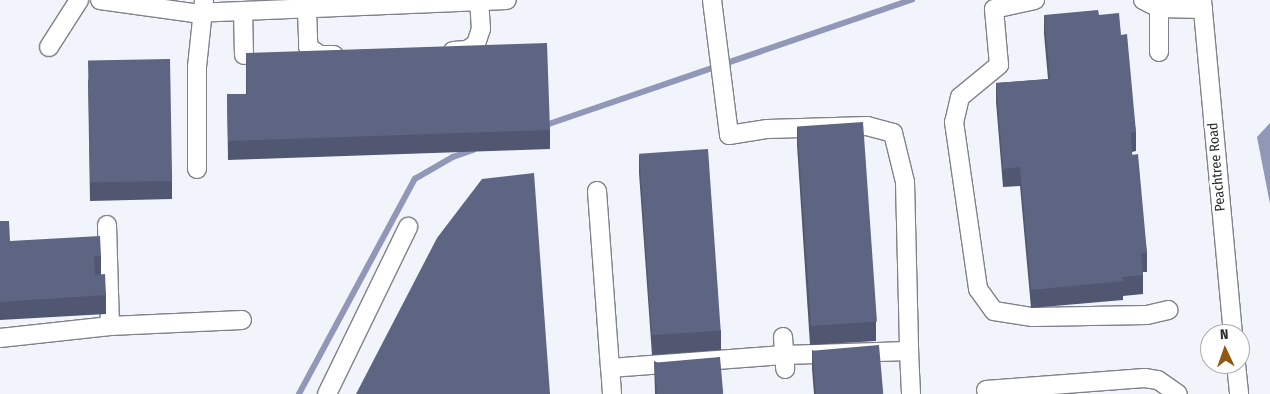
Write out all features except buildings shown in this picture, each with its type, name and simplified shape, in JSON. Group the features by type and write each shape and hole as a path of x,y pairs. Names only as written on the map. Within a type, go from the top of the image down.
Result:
{"street":[{"path":"49,47 78,0"},
{"path":"100,0 204,6 243,11 507,0"},
{"path":"712,0 729,135 768,129 867,126 893,134 905,182 911,394"},
{"path":"1035,0 994,9 999,65 960,97 954,122 978,290 994,311 1033,317 1147,315 1168,310"},
{"path":"1143,0 1159,8 1202,5"},
{"path":"438,51 467,50 476,44 481,29 479,2"},
{"name":"Peachtree Road","path":"1202,5 1232,324"},
{"path":"197,169 197,67 204,6"},
{"path":"1159,8 1160,52"},
{"path":"306,9 308,46 312,52 350,54"},
{"path":"243,11 244,55"},
{"path":"597,191 612,394"},
{"path":"107,225 110,326"},
{"path":"326,394 408,227"},
{"path":"0,338 110,326 242,320"},
{"path":"783,337 784,362"},
{"path":"610,368 745,361 784,362 909,351"},
{"path":"1237,374 1239,394"},
{"path":"986,390 1145,378 1158,380 1178,394"}],"water":[{"path":"1270,123 1270,204 1257,137"}],"waterway":[{"path":"543,126 912,0"},
{"path":"299,394 415,179 453,157 473,150"}]}
